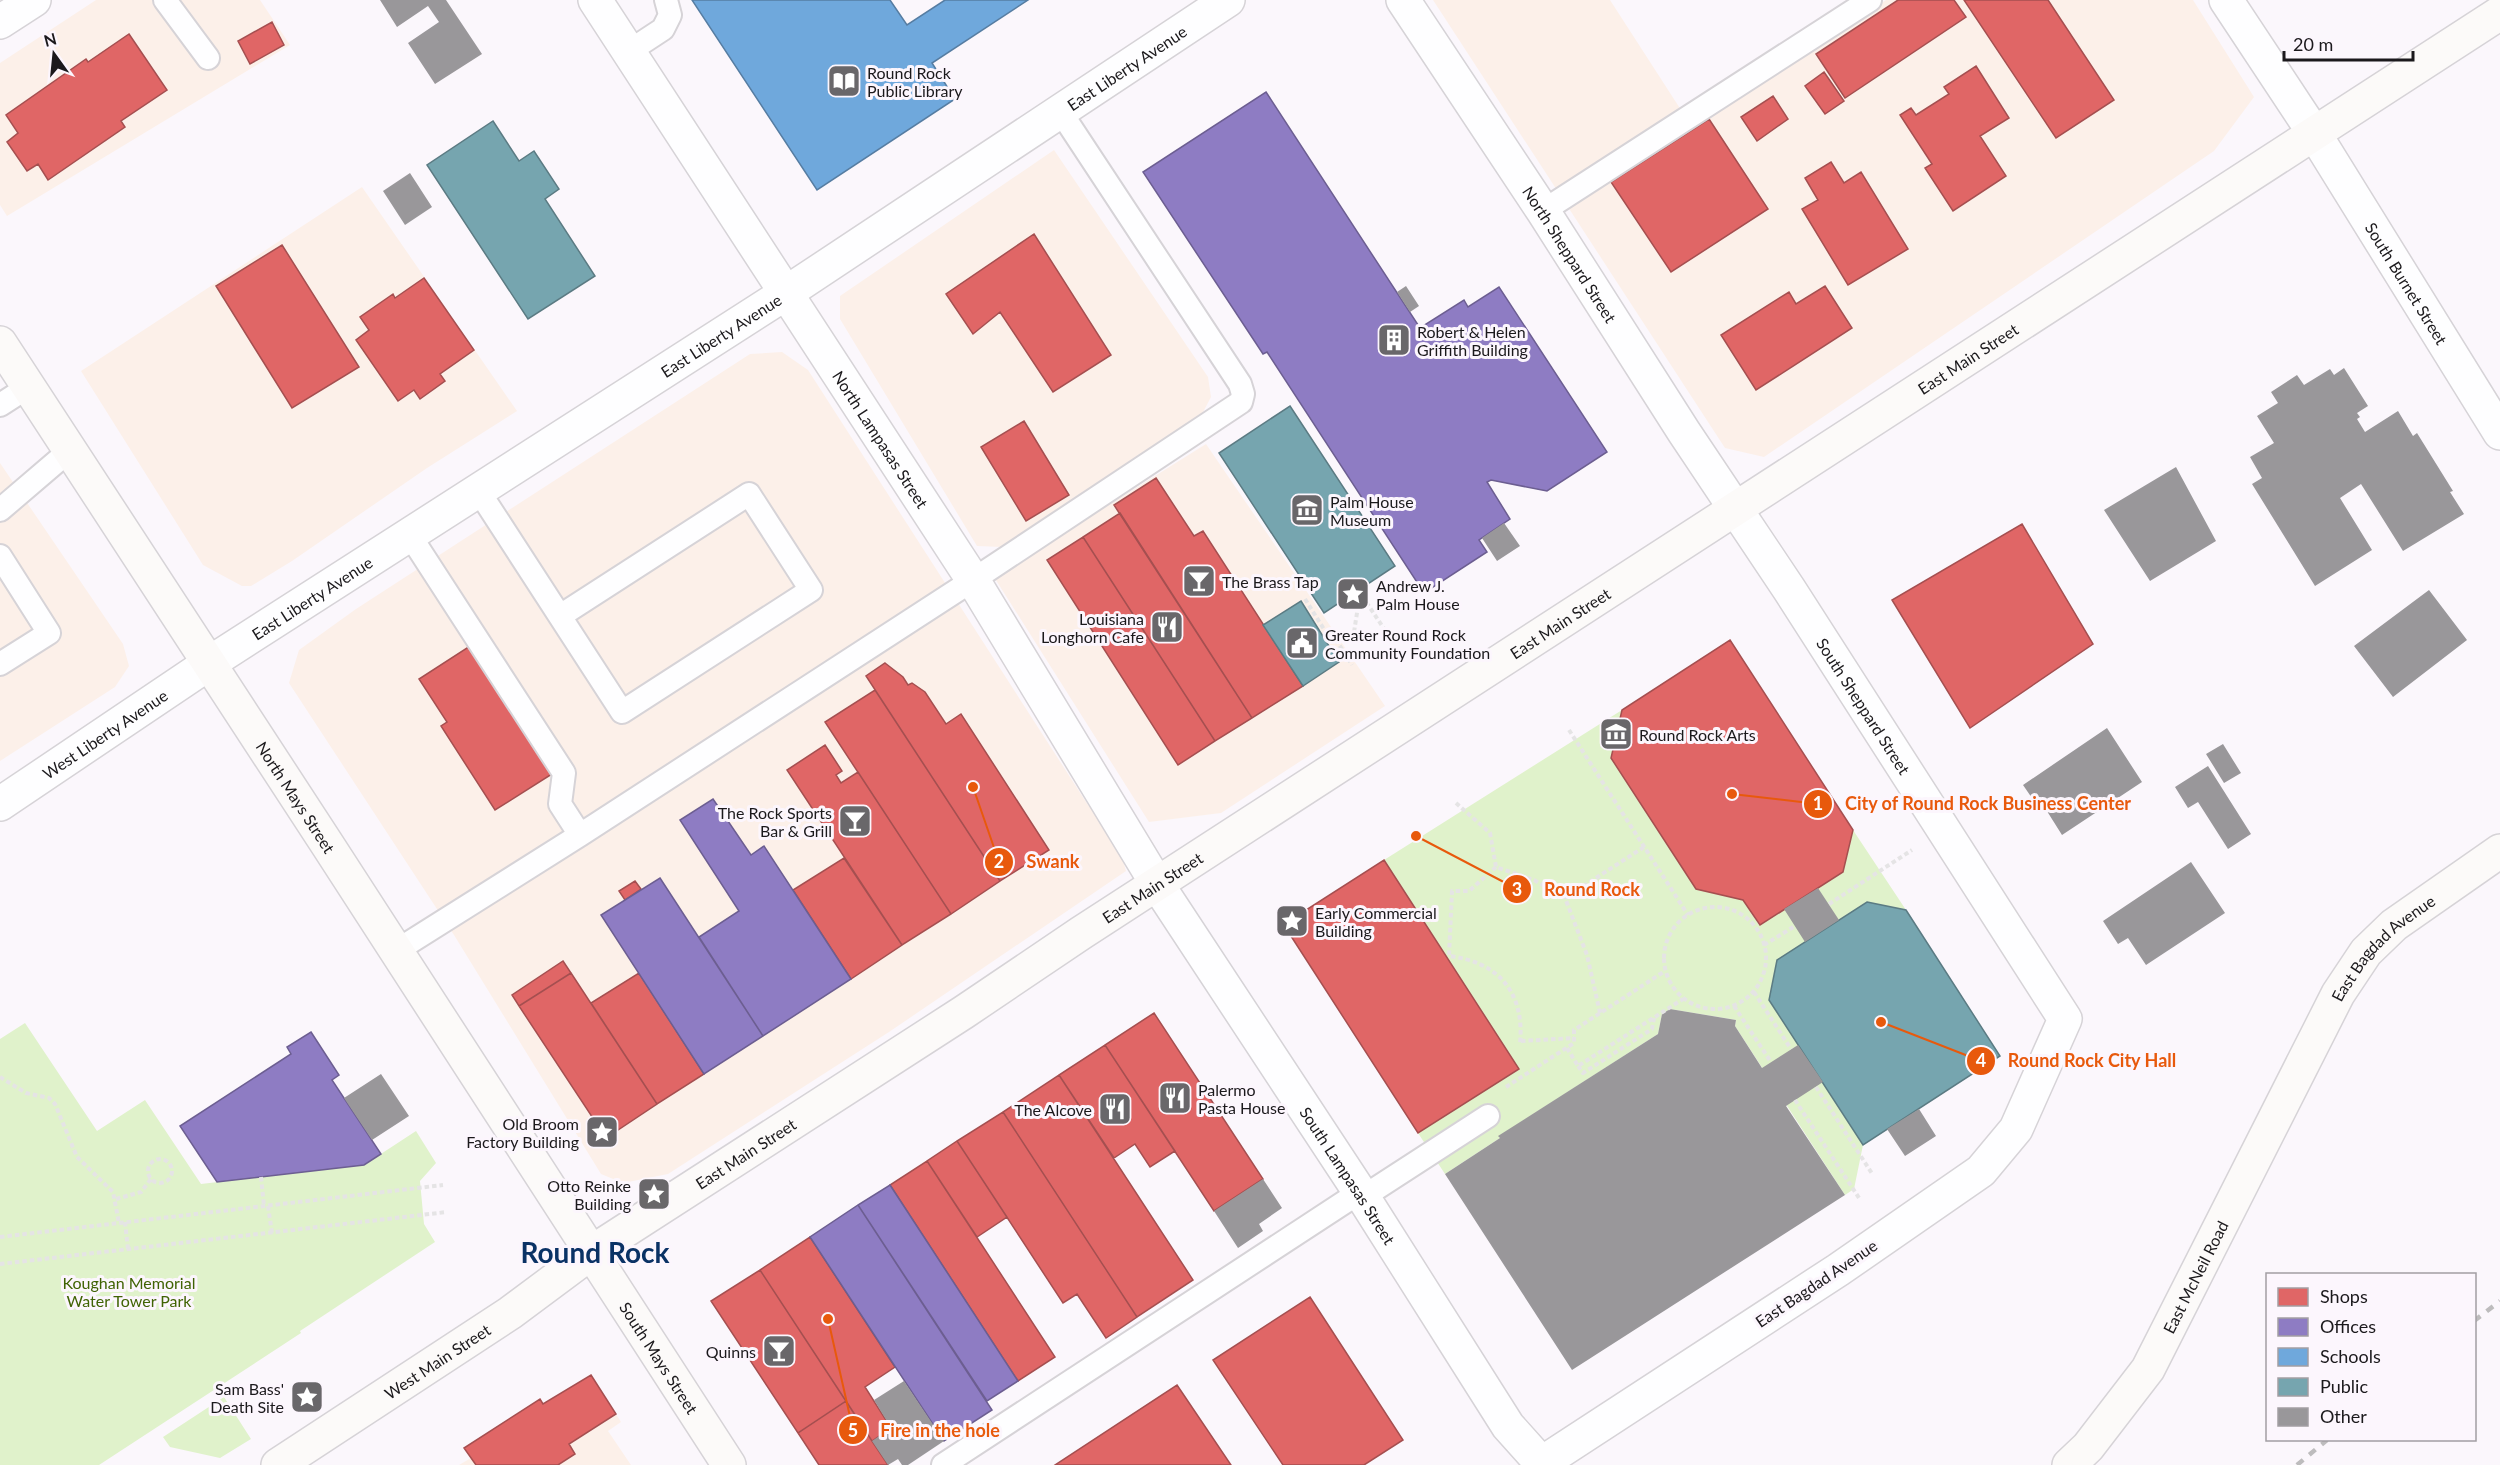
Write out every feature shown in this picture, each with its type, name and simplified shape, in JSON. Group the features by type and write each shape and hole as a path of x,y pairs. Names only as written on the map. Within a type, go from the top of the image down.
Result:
{"street":[{"path":"0,22 34,0"},
{"name":"North Lampasas Street","path":"595,0 973,580 1157,884"},
{"name":"East Liberty Avenue","path":"208,664 786,293 1228,0"},
{"name":"North Sheppard Street","path":"1403,0 1543,211 1735,509"},
{"name":"South Burnet Street","path":"2226,0 2314,133 2500,433"},
{"name":"East Main Street","path":"592,1252 2500,13"},
{"name":"North Mays Street","path":"0,343 592,1252"},
{"name":"South Sheppard Street","path":"1735,509 2065,1019 2048,1059"},
{"name":"West Liberty Avenue","path":"0,804 208,664"},
{"name":"East Bagdad Avenue","path":"2299,1073 2338,994 2366,952 2410,913 2500,851"},
{"name":"South Lampasas Street","path":"1157,884 1361,1194 1509,1426 1541,1464"},
{"name":"East Bagdad Avenue","path":"1541,1464 1838,1270 1981,1171 2016,1129 2048,1059"},
{"name":"East McNeil Road","path":"2069,1465 2088,1447 2148,1369 2299,1073"},
{"name":"West Main Street","path":"278,1465 510,1313 592,1252"},
{"name":"South Mays Street","path":"592,1252 729,1465"}],"lane":[{"path":"165,0 208,58"},
{"path":"628,52 663,29 670,15 666,0"},
{"path":"1543,211 1870,0"},
{"path":"396,951 580,835 973,580 1241,402 1243,394 1234,374 1060,111"},
{"path":"0,405 28,387"},
{"path":"0,510 69,451"},
{"path":"478,490 622,712 811,590 749,494 560,616"},
{"path":"410,534 564,773 560,804 580,835"},
{"path":"0,556 49,633 0,664"},
{"path":"943,1465 1361,1194 1488,1116"}],"path":[{"path":"1354,632 1359,592 1391,639"},
{"path":"1305,599 1327,634 1333,635 1352,665"},
{"path":"1569,730 1688,915"},
{"path":"1456,803 1490,833 1496,867"},
{"path":"1565,898 1644,847"},
{"path":"1829,904 1915,848"},
{"path":"1496,867 1534,880 1565,898 1587,955 1600,1013"},
{"path":"1496,867 1469,891 1452,891 1449,956 1467,958 1485,966 1506,984 1518,1008 1521,1042 1574,1038"},
{"path":"1708,908 1732,910 1753,924 1764,945 1765,970 1754,992 1734,1006 1709,1010 1683,999 1670,983 1665,971 1663,959 1665,943 1678,922 1688,915 1708,908"},
{"path":"1764,945 1795,926"},
{"path":"1488,1116 1481,1104 1574,1043 1574,1030 1665,971"},
{"path":"1754,992 1791,1049"},
{"path":"1578,1066 1683,999"},
{"path":"1734,1006 1771,1062"},
{"path":"1567,1048 1583,1074 1652,1029 1655,1017"},
{"path":"0,1077 26,1093 52,1101 61,1114 77,1157 88,1170 110,1186 116,1199 128,1249"},
{"path":"1816,1087 1873,1175"},
{"path":"1796,1100 1859,1198"},
{"path":"163,1160 170,1164 172,1172 168,1179 160,1182 151,1179 148,1172 151,1163 163,1160"},
{"path":"261,1177 272,1233"},
{"path":"116,1199 141,1192 151,1179"},
{"path":"0,1232 0,1237 443,1185"},
{"path":"0,1264 447,1212"}],"shaded area":[{"path":"96,0 260,0 290,45 7,216 0,205 0,63"},
{"path":"1433,0 1610,0 1692,127 1886,0 2193,0 2254,97 2214,151 1764,457 1725,448"},
{"path":"1054,150 1208,377 1211,397 1201,416 1002,547 977,546 840,319 840,296"},
{"path":"362,187 517,411 427,468 292,561 251,586 242,586 203,565 81,371"},
{"path":"782,352 808,370 1088,805 1117,839 1126,871 889,1032 668,1174 623,1183 601,1174 454,935 289,683 299,650 356,609 750,354"},
{"path":"1206,444 1385,706 1221,813 1149,822 994,577"},
{"path":"0,463 123,644 129,666 115,687 0,761"},
{"path":"591,1375 621,1422 608,1431 631,1465 459,1465 471,1458 464,1448 540,1399 544,1404"}],"green space":[{"path":"1622,710 1612,758 1696,889 1743,900 1759,925 1843,872 1853,830 1906,910 1777,960 1769,999 1863,1145 1854,1189 1845,1195 1735,1026 1736,1020 1670,1009 1662,1014 1658,1034 1499,1136 1500,1138 1445,1174 1418,1133 1518,1068 1384,860"},
{"name":"Koughan Memorial Water Tower Park","path":"25,1023 97,1131 145,1100 201,1184 364,1165 416,1131 436,1163 420,1181 424,1224 435,1242 99,1465 0,1465 0,1039"},
{"path":"224,1397 251,1439 220,1458 170,1447 163,1437"}],"building: Shops":[{"path":"1898,0 1954,0 1966,17 1845,98 1816,54"},
{"path":"1964,0 2048,0 2114,100 2056,138"},
{"path":"272,22 284,45 250,64 238,41"},
{"path":"129,34 167,90 121,121 125,127 48,180 38,164 27,171 7,142 18,133 6,115 86,59 88,62"},
{"path":"1976,66 2009,118 1980,136 2006,176 1953,211 1925,168 1932,164 1900,115 1911,108 1916,115 1949,94 1944,87"},
{"path":"1824,72 1844,101 1825,114 1805,86"},
{"path":"1773,96 1788,119 1757,141 1741,117"},
{"path":"1709,119 1768,209 1671,272 1611,182"},
{"path":"1831,162 1844,183 1861,172 1908,249 1848,285 1802,209 1818,200 1805,178"},
{"path":"1034,234 1111,355 1053,392 1000,312 973,334 946,294"},
{"path":"282,245 359,367 292,408 216,286"},
{"path":"424,278 474,350 440,374 445,381 420,399 414,390 398,401 356,340 369,330 360,317 393,294 395,298"},
{"path":"1825,286 1852,328 1756,390 1721,335 1789,292 1796,304"},
{"path":"1024,421 1069,495 1026,521 981,447"},
{"name":"The Brass Tap","path":"1156,478 1194,536 1203,531 1303,686 1252,718 1114,505"},
{"name":"Louisiana Longhorn Cafe","path":"1120,513 1252,718 1215,741 1083,537"},
{"path":"2022,524 2093,644 1970,728 1892,600"},
{"path":"1083,537 1215,741 1178,765 1047,560"},
{"path":"1730,640 1853,830 1843,872 1760,925 1743,900 1696,889 1611,758 1622,710"},
{"path":"470,646 552,774 495,810 441,726 447,722 419,679"},
{"path":"885,663 903,677 908,685 912,683 925,692 946,724 961,714 1049,850 1000,881 866,676"},
{"path":"875,690 1000,881 951,914 825,722"},
{"name":"The Rock Sports Bar & Grill","path":"825,745 842,771 836,775 841,783 858,772 951,914 902,945 787,770"},
{"path":"844,858 902,945 851,979 793,890"},
{"path":"1384,860 1519,1069 1418,1133 1289,933 1292,919"},
{"path":"635,881 641,889 625,900 619,891"},
{"path":"563,961 571,973 519,1006 512,995"},
{"path":"571,973 657,1104 606,1138 519,1006"},
{"path":"639,973 704,1074 657,1104 591,1003"},
{"name":"Palermo Pasta House","path":"1154,1013 1263,1179 1214,1211 1105,1045"},
{"name":"The Alcove","path":"1105,1045 1175,1151 1150,1167 1135,1144 1114,1158 1059,1075"},
{"path":"1059,1075 1193,1280 1137,1317 1003,1112"},
{"path":"1003,1112 1137,1317 1106,1338 1077,1294 1063,1303 957,1141"},
{"path":"957,1141 1007,1217 977,1237 927,1161"},
{"path":"927,1161 1055,1357 1018,1381 890,1185"},
{"path":"810,1237 895,1367 865,1387 891,1428 872,1441 760,1270"},
{"name":"Quinns","path":"760,1270 846,1401 798,1433 711,1301"},
{"path":"1310,1297 1403,1440 1364,1465 1283,1465 1213,1360"},
{"path":"591,1375 616,1414 569,1444 575,1454 558,1465 476,1465 464,1448 540,1399 543,1404"},
{"path":"1177,1385 1231,1465 1055,1465"},
{"path":"846,1401 888,1465 819,1465 798,1433"}],"building: Offices":[{"name":"Robert & Helen Griffith Building","path":"1266,92 1420,328 1464,300 1468,307 1499,287 1607,452 1547,491 1491,480 1487,482 1510,519 1479,540 1487,552 1424,593 1267,352 1263,354 1143,172"},
{"path":"713,799 751,855 764,846 851,979 763,1036 699,937 739,911 680,820"},
{"path":"660,878 763,1036 704,1074 601,915"},
{"path":"311,1032 339,1075 332,1080 381,1154 364,1165 217,1182 180,1126 291,1054 287,1047"},
{"path":"890,1185 1018,1381 987,1401 858,1205"},
{"path":"858,1205 992,1410 944,1441 810,1237"}],"building: Schools":[{"name":"Round Rock Public Library","path":"692,0 890,0 907,25 945,0 1028,0 932,63 955,99 817,190"}],"building: Public":[{"path":"493,121 519,161 534,151 559,189 545,199 595,276 528,319 427,165"},
{"name":"Palm House Museum","path":"1290,406 1395,566 1324,613 1219,453"},
{"name":"Greater Round Rock Community Foundation","path":"1301,601 1339,662 1303,686 1263,625"},
{"path":"1867,902 1906,910 2000,1056 1863,1145 1769,1000 1777,960"}],"building: Other":[{"path":"380,0 446,0 482,54 435,84 408,43 439,22 428,6 397,27"},
{"path":"410,173 432,207 405,225 383,191"},
{"path":"1406,286 1419,306 1410,312 1397,292"},
{"path":"2344,368 2368,406 2357,413 2360,417 2357,419 2365,432 2398,411 2413,436 2417,433 2453,491 2450,492 2464,514 2403,551 2361,484 2340,498 2372,550 2315,586 2252,484 2262,478 2250,457 2274,443 2257,416 2278,403 2271,392 2297,375 2304,385 2330,369 2334,375"},
{"path":"2176,467 2216,541 2150,581 2104,510"},
{"path":"1504,523 1520,546 1497,561 1482,538"},
{"path":"2429,590 2467,640 2393,697 2354,646"},
{"path":"2107,728 2142,782 2062,835 2045,808 2041,811 2023,785"},
{"path":"2223,744 2241,773 2224,783 2206,754"},
{"path":"2208,766 2251,834 2228,849 2198,802 2188,808 2175,787"},
{"path":"2191,862 2225,913 2146,965 2128,938 2118,944 2103,921"},
{"path":"1818,888 1839,920 1805,942 1784,909"},
{"path":"1670,1009 1736,1020 1735,1026 1762,1068 1798,1045 1823,1082 1786,1106 1845,1195 1572,1370 1445,1174 1500,1138 1498,1136 1658,1034 1662,1014"},
{"path":"381,1074 409,1116 372,1140 344,1098"},
{"path":"1919,1109 1936,1136 1905,1156 1887,1129"},
{"path":"1263,1179 1282,1208 1259,1224 1263,1231 1238,1248 1214,1211"},
{"path":"904,1381 944,1441 908,1465 902,1465 898,1459 888,1465 872,1441 891,1428 874,1400"}],"railway":[{"path":"2476,1319 2500,1301"},
{"path":"2297,1465 2326,1441"}],"place":[{"name":"Round Rock Public Library","path":"844,81"},
{"name":"Robert & Helen Griffith Building","path":"1394,340"},
{"name":"Palm House Museum","path":"1307,510"},
{"name":"The Brass Tap","path":"1199,581"},
{"name":"Andrew J. Palm House","path":"1353,594"},
{"name":"Louisiana Longhorn Cafe","path":"1167,627"},
{"name":"Greater Round Rock Community Foundation","path":"1302,643"},
{"name":"Round Rock Arts","path":"1616,734"},
{"name":"Swank","path":"973,787"},
{"name":"City of Round Rock Business Center","path":"1732,794"},
{"name":"The Rock Sports Bar & Grill","path":"855,821"},
{"name":"Round Rock","path":"1416,836"},
{"name":"Early Commercial Building","path":"1292,921"},
{"name":"Round Rock City Hall","path":"1881,1022"},
{"name":"Palermo Pasta House","path":"1175,1098"},
{"name":"The Alcove","path":"1115,1109"},
{"name":"Old Broom Factory Building","path":"602,1132"},
{"name":"Otto Reinke Building","path":"654,1194"},
{"name":"Fire in the hole","path":"828,1319"},
{"name":"Quinns","path":"779,1351"},
{"name":"Sam Bass' Death Site","path":"307,1397"}],"district":[{"name":"Round Rock","path":"595,1252"}]}
